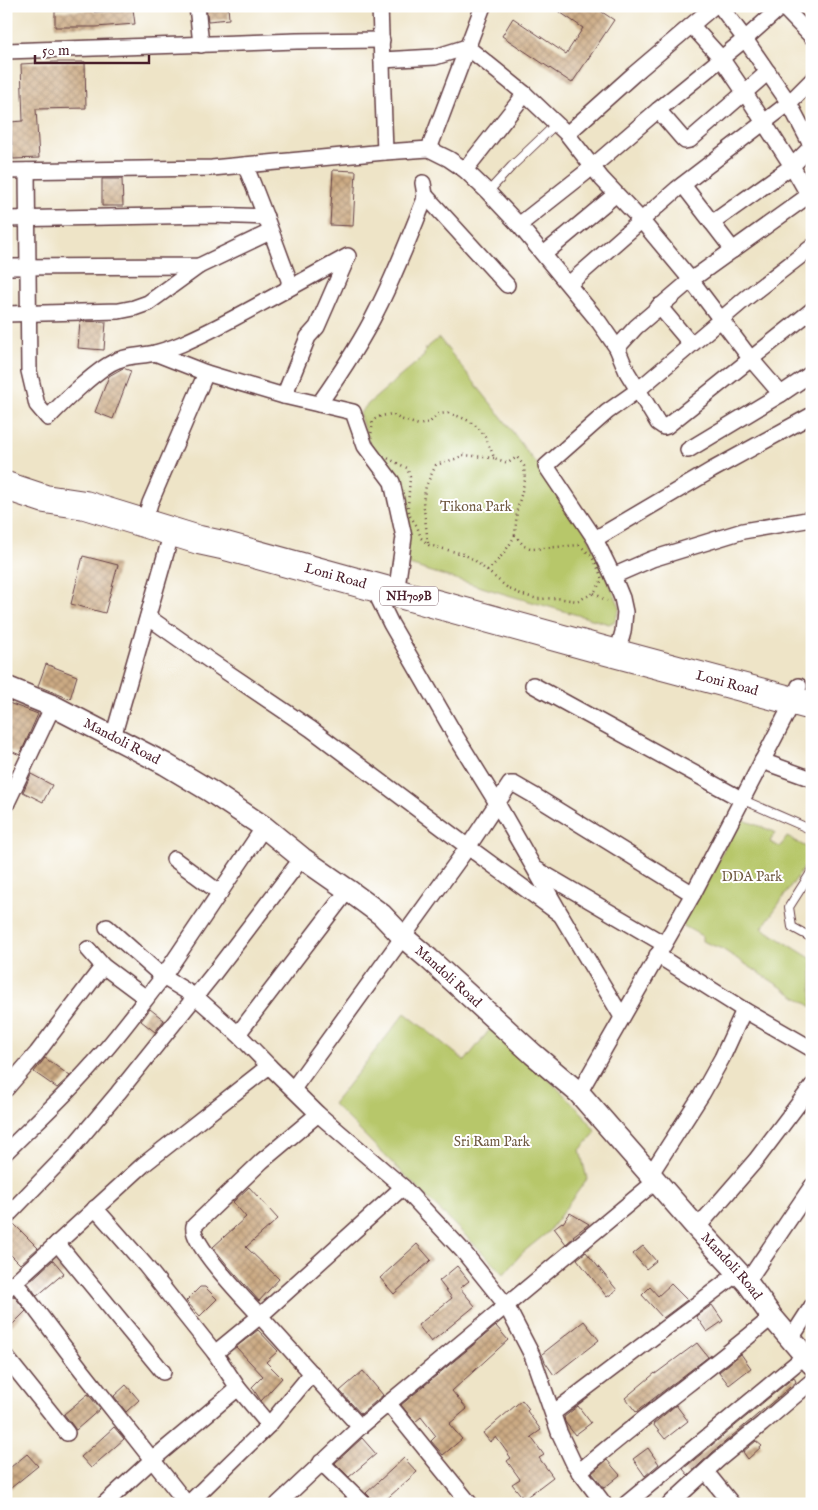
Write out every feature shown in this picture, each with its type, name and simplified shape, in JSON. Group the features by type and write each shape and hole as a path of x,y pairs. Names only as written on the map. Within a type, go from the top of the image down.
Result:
{"highway":[{"name":"Loni Road","path":"6,473 48,487 85,496 145,519 172,532 199,540 388,586 536,615 785,685 804,696"},
{"name":"Loni Road","path":"6,486 46,499 85,505 145,519 388,586 599,649 804,696"}],"street":[{"path":"198,6 201,45"},
{"path":"380,6 385,152"},
{"path":"429,149 483,6"},
{"path":"567,134 714,6"},
{"path":"712,223 792,166 811,145 789,103 720,6"},
{"path":"519,225 592,167 782,6 812,36"},
{"path":"617,348 636,327 691,280 811,196 745,92 721,58 692,26"},
{"path":"6,51 382,40"},
{"path":"382,60 435,57 467,47"},
{"path":"467,47 525,94 567,134 592,167 641,220 691,280 750,358 781,394"},
{"path":"658,110 683,139 690,140 768,72"},
{"path":"569,284 683,185 789,103 812,80"},
{"path":"465,170 525,94"},
{"path":"6,171 212,168 429,149 465,170 488,192 544,254 599,322 617,348 627,372 658,423 664,427 812,310"},
{"path":"245,165 289,280 286,290"},
{"path":"27,171 29,371 37,405 48,418 67,399 106,366 116,360 155,353 187,342 348,256 317,327 308,337 284,396"},
{"path":"683,185 732,250"},
{"path":"319,404 342,370 376,311 406,248 424,189 507,285"},
{"path":"544,254 616,194"},
{"path":"6,219 211,215 268,225"},
{"path":"6,314 120,311 134,308 148,303 200,266 268,225"},
{"path":"621,639 625,612 622,598 613,576 595,539 546,466 607,412 638,390 721,319 812,247"},
{"path":"6,267 200,266"},
{"path":"659,306 691,344"},
{"path":"155,353 206,373 284,396 353,412 365,446 392,482 404,537 388,586 391,624 445,719 497,803 622,1017"},
{"path":"145,519 150,503 206,373"},
{"path":"688,450 812,373"},
{"path":"595,539 712,470 812,415"},
{"path":"613,576 652,559 743,531 812,519"},
{"path":"113,737 172,532"},
{"path":"148,617 311,728 468,848 561,915"},
{"path":"533,685 741,799"},
{"name":"Mandoli Road","path":"6,687 53,706 165,764 210,790 264,827 302,858 382,915 403,937 533,1054 579,1092 696,1228 743,1277 790,1340 808,1360"},
{"path":"579,1092 693,894 762,761 804,696"},
{"path":"6,805 53,706"},
{"path":"762,761 812,779"},
{"path":"293,1089 468,848 512,783 693,894"},
{"path":"6,1152 94,1064 163,977 264,827"},
{"path":"6,1217 65,1156 118,1093 196,997 302,858"},
{"path":"174,859 220,893"},
{"path":"536,869 661,950 744,1010 812,1049"},
{"path":"238,1034 348,890"},
{"path":"107,927 163,977 196,997 238,1034 318,1114 403,1187 462,1250 506,1306 532,1355 559,1432 579,1472 604,1504"},
{"path":"88,949 103,966 146,998"},
{"path":"6,1089 37,1053 103,966"},
{"path":"278,1504 360,1427 506,1306 653,1178 702,1094 744,1010"},
{"path":"269,1066 143,1166 11,1286 80,1368 188,1504 269,1425 312,1374"},
{"path":"696,1228 756,1160 812,1086"},
{"path":"318,1114 262,1161 196,1223 192,1230 194,1236 216,1268 360,1427"},
{"path":"552,1413 743,1277 812,1186"},
{"path":"215,1353 260,1316 403,1187"},
{"path":"95,1208 146,1265 215,1353 238,1388 269,1425"},
{"path":"57,1243 164,1372"},
{"path":"790,1340 812,1306"},
{"path":"579,1472 623,1434 709,1369 772,1317"},
{"path":"6,1357 67,1433"},
{"path":"626,1504 808,1360"},
{"path":"670,1504 812,1381"},
{"path":"104,1504 152,1460 238,1388"},
{"path":"388,1403 470,1504"},
{"path":"321,1462 364,1504"},
{"path":"706,1472 732,1504"}],"lane":[{"path":"488,192 556,124"},
{"path":"741,799 812,830"},
{"path":"812,872 789,907 792,927 812,938"}],"path":[{"path":"494,458 488,440 477,425 456,415 448,413 438,414 430,422 418,425 392,414 373,420 371,436 375,452 407,468 410,477 408,507 421,538 429,545 464,554 509,589 523,595 538,599 556,598 577,601 594,593 602,580 597,564 589,553 579,545 533,549 524,546 515,535"},
{"path":"429,545 423,501 426,486 436,465 462,455 494,458 508,463 517,458 524,466 525,480 517,510 515,535 500,559 487,571"}],"green space":[{"name":"Tikona Park","path":"439,338 530,456 553,481 586,532 620,607 615,621 609,624 403,562 405,531 372,452 359,414 424,356 425,349"},
{"name":"DDA Park","path":"741,819 775,832 770,842 780,847 787,837 812,850 812,856 762,928 812,959 812,1007 722,949 702,941 702,936 682,925"},
{"name":"Sri Ram Park","path":"405,1013 465,1061 494,1024 583,1114 596,1132 580,1150 587,1179 548,1232 522,1253 504,1274 333,1104"}],"building":[{"path":"206,6 228,6 229,19 208,21"},
{"path":"551,6 593,6 614,20 572,83 502,36 513,18 566,54 583,28"},
{"path":"133,9 135,24 96,27 55,27 55,11 94,10 94,12"},
{"path":"85,62 86,108 36,109 39,158 13,159 10,122 23,121 21,64"},
{"path":"333,170 356,171 353,226 330,225"},
{"path":"102,179 122,179 123,206 102,206"},
{"path":"80,321 106,322 104,350 78,348"},
{"path":"123,368 131,371 113,419 95,412 109,376"},
{"path":"83,556 118,565 105,613 71,604"},
{"path":"46,664 77,676 70,699 38,686"},
{"path":"6,702 38,714 20,755 6,749"},
{"path":"31,774 52,785 43,802 23,792"},
{"path":"150,1009 164,1020 155,1032 141,1021"},
{"path":"45,1058 70,1076 57,1088 34,1072"},
{"path":"249,1187 278,1219 246,1247 279,1279 259,1301 213,1247 246,1217 233,1202"},
{"path":"570,1213 589,1224 566,1244 554,1228 563,1223"},
{"path":"13,1223 38,1248 20,1264 6,1250 6,1226"},
{"path":"417,1244 431,1260 394,1294 380,1278"},
{"path":"643,1246 656,1261 646,1269 633,1254"},
{"path":"586,1252 617,1290 607,1297 577,1259"},
{"path":"53,1260 64,1273 37,1296 28,1283"},
{"path":"457,1266 469,1281 460,1288 475,1306 431,1342 418,1325 452,1298 439,1281"},
{"path":"671,1284 687,1300 663,1318 642,1295 650,1287 658,1296"},
{"path":"200,1287 205,1287 217,1299 200,1316 186,1301"},
{"path":"14,1296 26,1311 6,1331 6,1300"},
{"path":"712,1305 723,1321 707,1332 696,1316"},
{"path":"584,1321 599,1340 554,1375 542,1354"},
{"path":"496,1326 508,1340 452,1391 467,1409 449,1424 462,1439 443,1455 431,1441 436,1436 421,1417 415,1422 401,1405"},
{"path":"258,1330 278,1351 266,1362 282,1378 261,1401 252,1387 263,1376 236,1347"},
{"path":"697,1343 708,1357 636,1412 625,1398 655,1373"},
{"path":"741,1354 751,1368 729,1385 719,1372"},
{"path":"363,1371 383,1395 361,1414 340,1391"},
{"path":"794,1377 796,1382 688,1475 683,1469"},
{"path":"126,1385 139,1400 126,1412 114,1396"},
{"path":"88,1394 100,1409 76,1430 64,1414"},
{"path":"522,1400 529,1409 527,1411 541,1430 531,1437 544,1455 539,1458 553,1477 524,1499 512,1484 520,1479 507,1461 511,1458 496,1437 490,1442 483,1433"},
{"path":"676,1405 688,1421 665,1439 653,1424"},
{"path":"578,1406 591,1423 575,1435 565,1422 564,1417"},
{"path":"114,1427 124,1439 91,1468 81,1457"},
{"path":"362,1438 376,1454 349,1477 335,1463"},
{"path":"756,1441 762,1446 748,1459 743,1452"},
{"path":"648,1448 659,1464 645,1476 633,1459"},
{"path":"27,1454 38,1466 6,1492 6,1471"},
{"path":"404,1458 417,1472 381,1504 373,1504 371,1498 366,1493"},
{"path":"607,1460 620,1475 604,1488 592,1473"}]}
